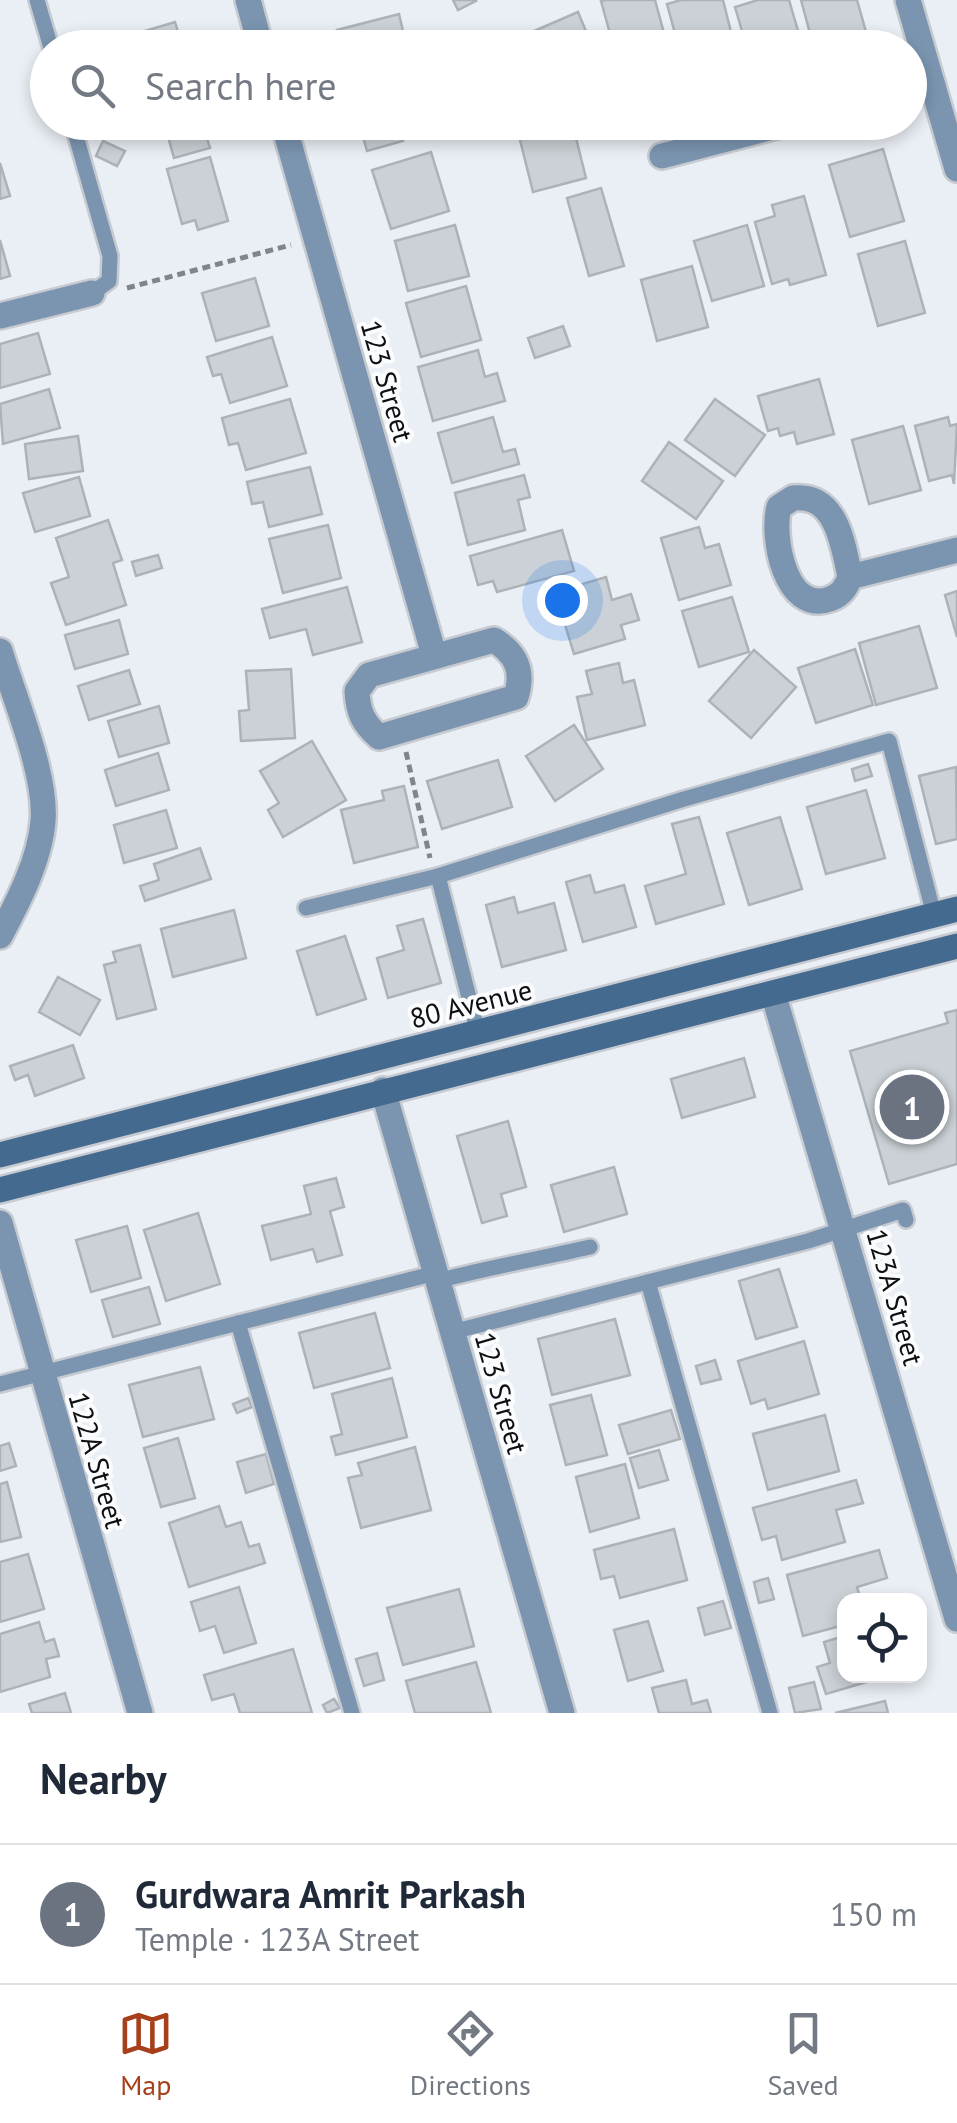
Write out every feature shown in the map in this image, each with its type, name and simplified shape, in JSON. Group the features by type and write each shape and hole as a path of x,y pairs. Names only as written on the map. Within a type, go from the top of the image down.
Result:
{"main road":[{"name":"80 Avenue","path":"0,1155 945,912"},
{"path":"773,993 797,966 851,950 873,930"},
{"path":"0,1190 957,946"},
{"path":"384,1090 404,1066 461,1050 478,1033"}],"street":[{"path":"248,0 257,30"},
{"path":"908,0 912,30"},
{"path":"927,102 957,169"},
{"name":"123 Street","path":"288,140 434,656"},
{"path":"662,156 723,140"},
{"path":"0,316 92,293"},
{"path":"850,577 957,550"},
{"path":"494,640 512,650 522,678 516,697 379,737 366,726 358,710 357,691 369,676 434,656 494,640"},
{"path":"0,650 39,778 44,819 35,857 0,936"},
{"name":"123A Street","path":"773,993 957,1619"},
{"name":"123 Street","path":"384,1090 562,1713"},
{"name":"122A Street","path":"0,1223 140,1713"}],"lane":[{"path":"37,0 45,30"},
{"path":"77,140 110,256 109,280 92,293"},
{"path":"306,908 889,741 945,912"},
{"path":"435,871 478,1033"},
{"path":"452,1332 844,1231 903,1210 906,1220"},
{"path":"0,1384 238,1323 508,1262 522,1264 590,1246"},
{"path":"648,1282 770,1713"},
{"path":"238,1323 352,1713"}],"path":[{"path":"119,289 298,243"},
{"path":"404,744 435,871"}],"building":[{"path":"453,0 475,0 476,1 458,10"},
{"path":"655,0 663,30 609,30 601,1"},
{"path":"723,0 730,30 674,30 667,4"},
{"path":"758,0 789,0 798,30 742,30 735,7"},
{"path":"801,0 857,0 865,30 809,30"},
{"path":"578,12 586,30 536,30"},
{"path":"399,14 403,30 337,30"},
{"path":"175,22 177,30 148,30"},
{"path":"169,140 208,140 210,148 174,158"},
{"path":"364,140 403,140 403,141 367,151"},
{"path":"520,140 576,140 586,178 533,192"},
{"path":"103,141 125,151 117,166 96,156"},
{"path":"883,149 904,221 850,237 829,165"},
{"path":"431,152 449,211 391,229 372,170"},
{"path":"210,157 228,221 198,230 195,220 182,224 167,169"},
{"path":"0,163 10,196 0,199"},
{"path":"601,188 624,266 589,276 567,198"},
{"path":"804,196 826,275 790,285 788,279 772,284 755,222 775,216 772,205"},
{"path":"455,225 469,276 408,291 395,241"},
{"path":"747,225 764,286 712,301 694,241"},
{"path":"0,240 10,276 0,279"},
{"path":"905,241 925,313 878,326 858,254"},
{"path":"692,266 708,327 657,341 641,280"},
{"path":"255,278 269,326 216,341 202,293"},
{"path":"466,286 481,340 421,357 406,303"},
{"path":"563,326 570,346 535,358 528,338"},
{"path":"38,333 50,374 0,388 0,344"},
{"path":"272,337 287,386 230,403 221,374 213,376 207,357"},
{"path":"478,350 485,377 497,373 505,401 433,421 418,367"},
{"path":"819,379 834,434 797,444 794,432 780,436 778,428 768,431 758,396"},
{"path":"49,389 60,428 3,444 0,404"},
{"path":"290,399 306,453 246,470 238,443 229,445 222,418"},
{"path":"715,399 765,435 735,476 685,440"},
{"path":"493,417 503,452 515,449 519,464 452,483 438,433"},
{"path":"948,417 950,426 957,424 954,484 952,475 929,481 915,426"},
{"path":"903,426 921,490 869,504 852,440"},
{"path":"78,436 83,471 29,479 25,444"},
{"path":"669,442 723,481 696,519 642,481"},
{"path":"310,467 322,514 269,527 263,502 252,504 247,482"},
{"path":"524,475 530,497 518,500 525,530 468,545 455,493"},
{"path":"79,477 90,516 35,532 23,493"},
{"path":"108,520 122,560 113,563 126,605 66,625 51,583 69,577 56,538"},
{"path":"328,525 341,578 283,593 269,539"},
{"path":"699,527 705,548 719,544 731,585 679,600 661,538"},
{"path":"562,530 574,571 497,592 493,581 478,585 470,556"},
{"path":"158,555 162,568 136,576 132,562"},
{"path":"606,577 612,600 631,594 639,620 621,625 625,639 574,654 555,592"},
{"path":"347,587 362,642 313,655 306,629 270,638 262,609"},
{"path":"957,591 957,637 945,595"},
{"path":"732,597 749,652 699,667 682,611"},
{"path":"119,620 128,654 75,669 65,635"},
{"path":"919,626 937,688 876,705 859,643"},
{"path":"855,649 873,705 816,723 798,668"},
{"path":"754,650 796,687 751,738 709,701"},
{"path":"619,663 623,683 634,680 645,725 587,740 577,697 592,694 586,671"},
{"path":"291,669 295,738 241,741 239,711 249,710 246,671"},
{"path":"129,670 140,704 89,720 78,686"},
{"path":"159,706 169,743 119,757 108,721"},
{"path":"574,725 603,769 555,801 526,756"},
{"path":"312,741 346,800 283,837 268,810 279,803 260,771"},
{"path":"158,753 169,790 116,806 105,770"},
{"path":"498,760 512,807 442,829 427,781"},
{"path":"868,764 872,776 855,781 852,769"},
{"path":"956,767 957,839 936,844 919,776"},
{"path":"404,786 418,847 354,863 341,810 384,800 382,791"},
{"path":"866,790 885,858 826,874 807,807"},
{"path":"166,810 177,848 124,863 114,825"},
{"path":"699,817 724,904 656,924 645,886 686,874 672,824"},
{"path":"780,817 802,889 749,905 727,833"},
{"path":"200,848 211,879 145,901 140,886 159,880 154,864"},
{"path":"590,875 595,893 624,885 636,927 583,942 566,882"},
{"path":"514,897 518,913 554,903 566,950 502,967 486,905"},
{"path":"234,910 246,958 173,977 161,929"},
{"path":"423,919 441,983 388,998 377,958 404,950 397,926"},
{"path":"345,936 366,999 317,1015 297,951"},
{"path":"140,945 156,1009 117,1019 104,965 116,962 113,952"},
{"path":"58,977 100,1000 80,1035 39,1012"},
{"path":"957,1010 957,1164 889,1184 850,1051 948,1023 945,1013"},
{"path":"73,1045 84,1078 35,1096 28,1075 15,1080 10,1066"},
{"path":"744,1058 755,1097 682,1118 671,1079"},
{"path":"508,1121 526,1187 501,1194 507,1216 482,1223 457,1136"},
{"path":"614,1167 627,1214 564,1232 551,1185"},
{"path":"336,1178 344,1207 330,1211 342,1255 317,1262 313,1249 271,1260 262,1226 311,1214 304,1186"},
{"path":"198,1213 220,1284 166,1301 144,1230"},
{"path":"127,1226 141,1278 91,1292 76,1240"},
{"path":"779,1269 797,1327 756,1339 739,1281"},
{"path":"149,1287 160,1324 113,1337 102,1300"},
{"path":"375,1313 390,1368 314,1388 299,1333"},
{"path":"615,1319 630,1375 552,1395 538,1339"},
{"path":"804,1341 819,1394 768,1409 765,1399 751,1404 738,1361"},
{"path":"715,1360 721,1379 701,1384 696,1366"},
{"path":"200,1367 214,1419 143,1437 129,1385"},
{"path":"392,1378 407,1437 336,1455 331,1437 342,1434 332,1394"},
{"path":"591,1395 607,1455 566,1465 550,1405"},
{"path":"248,1398 252,1407 237,1413 233,1404"},
{"path":"671,1410 680,1439 628,1454 619,1425"},
{"path":"825,1415 839,1471 768,1490 753,1434"},
{"path":"178,1438 195,1498 161,1507 144,1448"},
{"path":"9,1443 16,1466 0,1471 0,1446"},
{"path":"415,1447 431,1510 361,1528 348,1478 362,1475 358,1463"},
{"path":"659,1450 668,1480 639,1488 630,1458"},
{"path":"266,1454 274,1484 246,1493 237,1462"},
{"path":"625,1464 639,1518 590,1532 576,1477"},
{"path":"856,1480 863,1503 836,1510 845,1542 782,1560 776,1536 762,1540 753,1508"},
{"path":"7,1482 21,1537 0,1542 0,1484"},
{"path":"219,1506 226,1527 241,1522 249,1547 259,1544 265,1563 189,1587 169,1523"},
{"path":"674,1529 687,1580 620,1598 614,1576 601,1579 594,1550"},
{"path":"879,1550 887,1578 857,1587 859,1593 837,1593 837,1627 803,1636 787,1575"},
{"path":"28,1554 44,1609 0,1622 0,1562"},
{"path":"768,1578 774,1599 759,1603 754,1582"},
{"path":"239,1587 256,1643 224,1653 215,1626 200,1631 191,1602"},
{"path":"459,1589 474,1646 403,1665 387,1608"},
{"path":"723,1601 731,1628 705,1635 698,1608"},
{"path":"648,1621 663,1671 628,1681 614,1630"},
{"path":"39,1622 45,1642 54,1639 59,1656 46,1659 50,1677 0,1692 0,1634"},
{"path":"837,1638 837,1683 863,1683 826,1694 817,1667 830,1663 824,1642"},
{"path":"293,1649 312,1713 240,1713 234,1694 212,1700 204,1675"},
{"path":"377,1653 384,1680 364,1686 356,1659"},
{"path":"476,1662 491,1713 415,1713 406,1681"},
{"path":"686,1680 692,1704 707,1700 711,1713 659,1713 652,1688"},
{"path":"814,1682 821,1709 795,1713 789,1688"},
{"path":"65,1693 71,1713 32,1713 29,1704"},
{"path":"334,1699 340,1708 327,1713 323,1705"},
{"path":"885,1701 888,1713 835,1713"}],"place":[{"name":"Gurdwara Amrit Parkash","path":"912,1107"}]}
